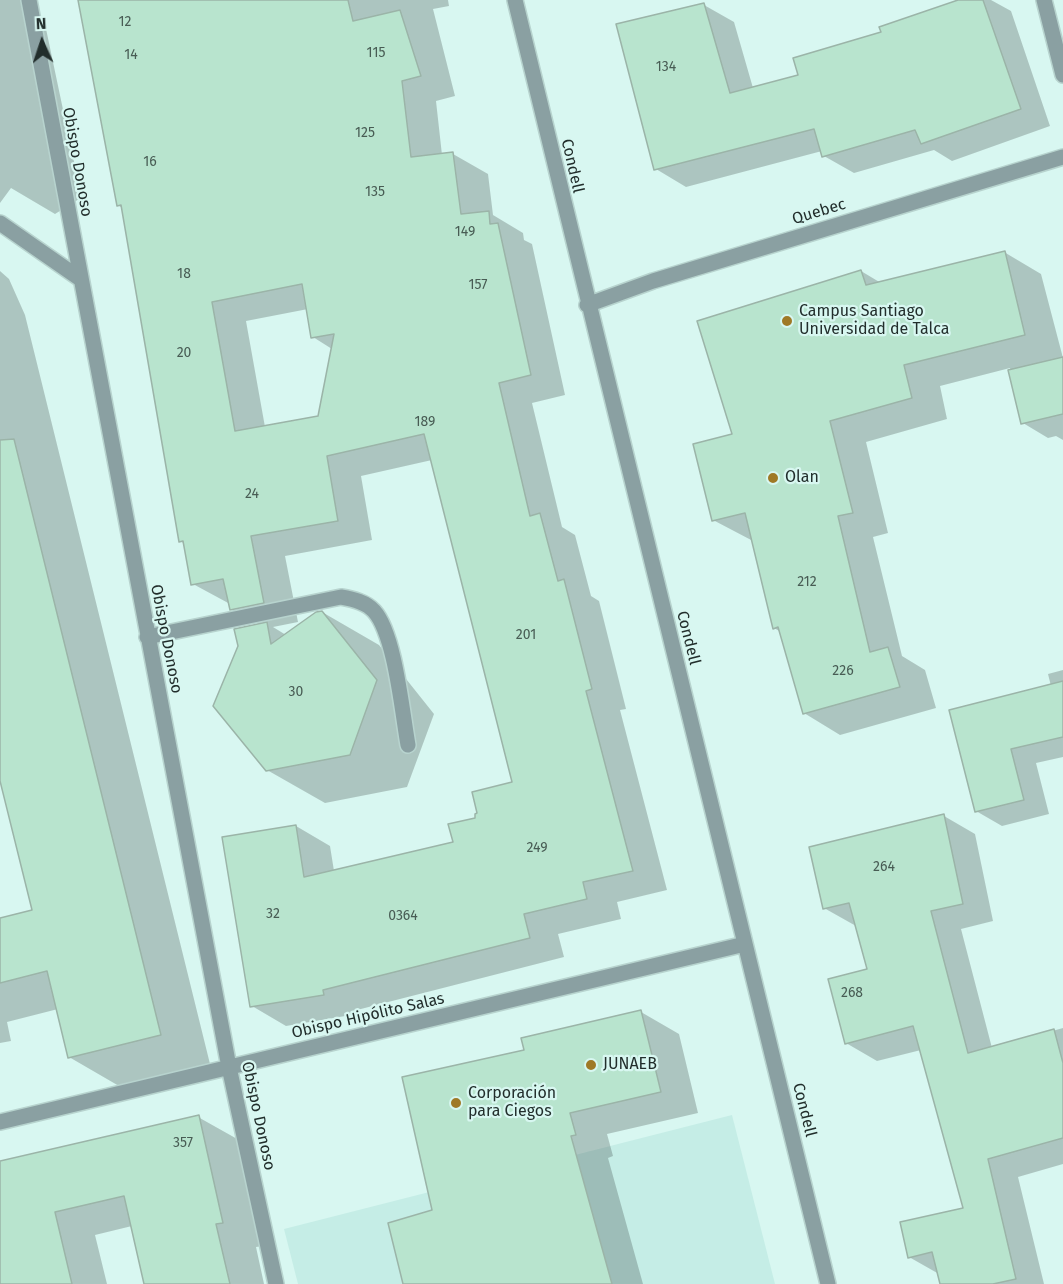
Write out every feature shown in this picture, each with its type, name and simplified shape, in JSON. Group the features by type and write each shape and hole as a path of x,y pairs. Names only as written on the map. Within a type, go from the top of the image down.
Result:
{"street":[{"name":"Obispo Donoso","path":"29,0 229,1067 276,1284"},
{"name":"Condell","path":"514,0 828,1284"},
{"path":"1044,0 1063,75"},
{"name":"Quebec","path":"587,305 653,281 1063,157"},
{"path":"0,223 80,278"},
{"path":"147,637 341,597 355,599 373,610 387,630 408,745"},
{"name":"Obispo Hipólito Salas","path":"0,1122 745,944"}],"shaded area":[{"path":"732,1115 775,1284 298,1284 284,1229"}],"building":[{"path":"78,0 348,0 353,21 400,10 421,76 402,81 411,157 453,152 461,214 489,211 490,224 498,223 531,375 499,383 530,516 540,513 558,581 564,579 592,689 586,691 633,871 583,882 587,899 524,914 530,938 323,990 324,995 250,1007 222,837 296,825 304,877 453,842 448,824 475,818 477,813 472,792 512,782 424,434 327,456 338,521 251,536 264,603 230,610 223,579 191,585 183,541 179,542 121,205 117,206","holes":["302,284 311,338 334,334 318,416 235,431 212,302"]},
{"path":"958,0 983,0 1021,109 921,144 915,130 822,157 814,129 654,170 616,24 704,3 730,93 798,75 793,58 881,32 879,27"},
{"path":"1005,251 1025,335 904,365 912,398 830,421 853,513 838,516 870,652 888,647 900,687 803,714 778,627 773,629 745,513 712,521 693,444 732,434 697,321 861,270 866,285"},
{"path":"1063,357 1063,414 1021,424 1008,370"},
{"path":"14,439 161,1035 68,1058 47,971 0,983 0,918 32,910 0,781 0,440"},
{"path":"322,611 377,680 350,755 266,771 213,706 238,646 234,629 267,622 271,644 316,612"},
{"path":"1063,681 1063,737 1011,749 1024,800 975,812 949,710"},
{"path":"944,814 963,904 931,911 968,1053 1054,1029 1063,1063 1063,1138 988,1159 1016,1279 993,1284 940,1284 932,1252 908,1258 900,1222 963,1208 913,1026 845,1044 828,979 867,969 849,903 823,909 809,847"},
{"path":"641,1010 661,1092 570,1113 576,1135 571,1136 612,1284 403,1284 388,1223 432,1210 402,1077 524,1050 521,1038"},
{"path":"199,1115 223,1223 216,1224 230,1284 144,1284 124,1196 55,1212 72,1284 0,1284 0,1161"}],"place":[{"name":"Campus Santiago Universidad de Talca","path":"787,321"},
{"name":"Olan","path":"773,478"},
{"name":"JUNAEB","path":"591,1065"},
{"name":"Corporación para Ciegos","path":"456,1103"}]}
